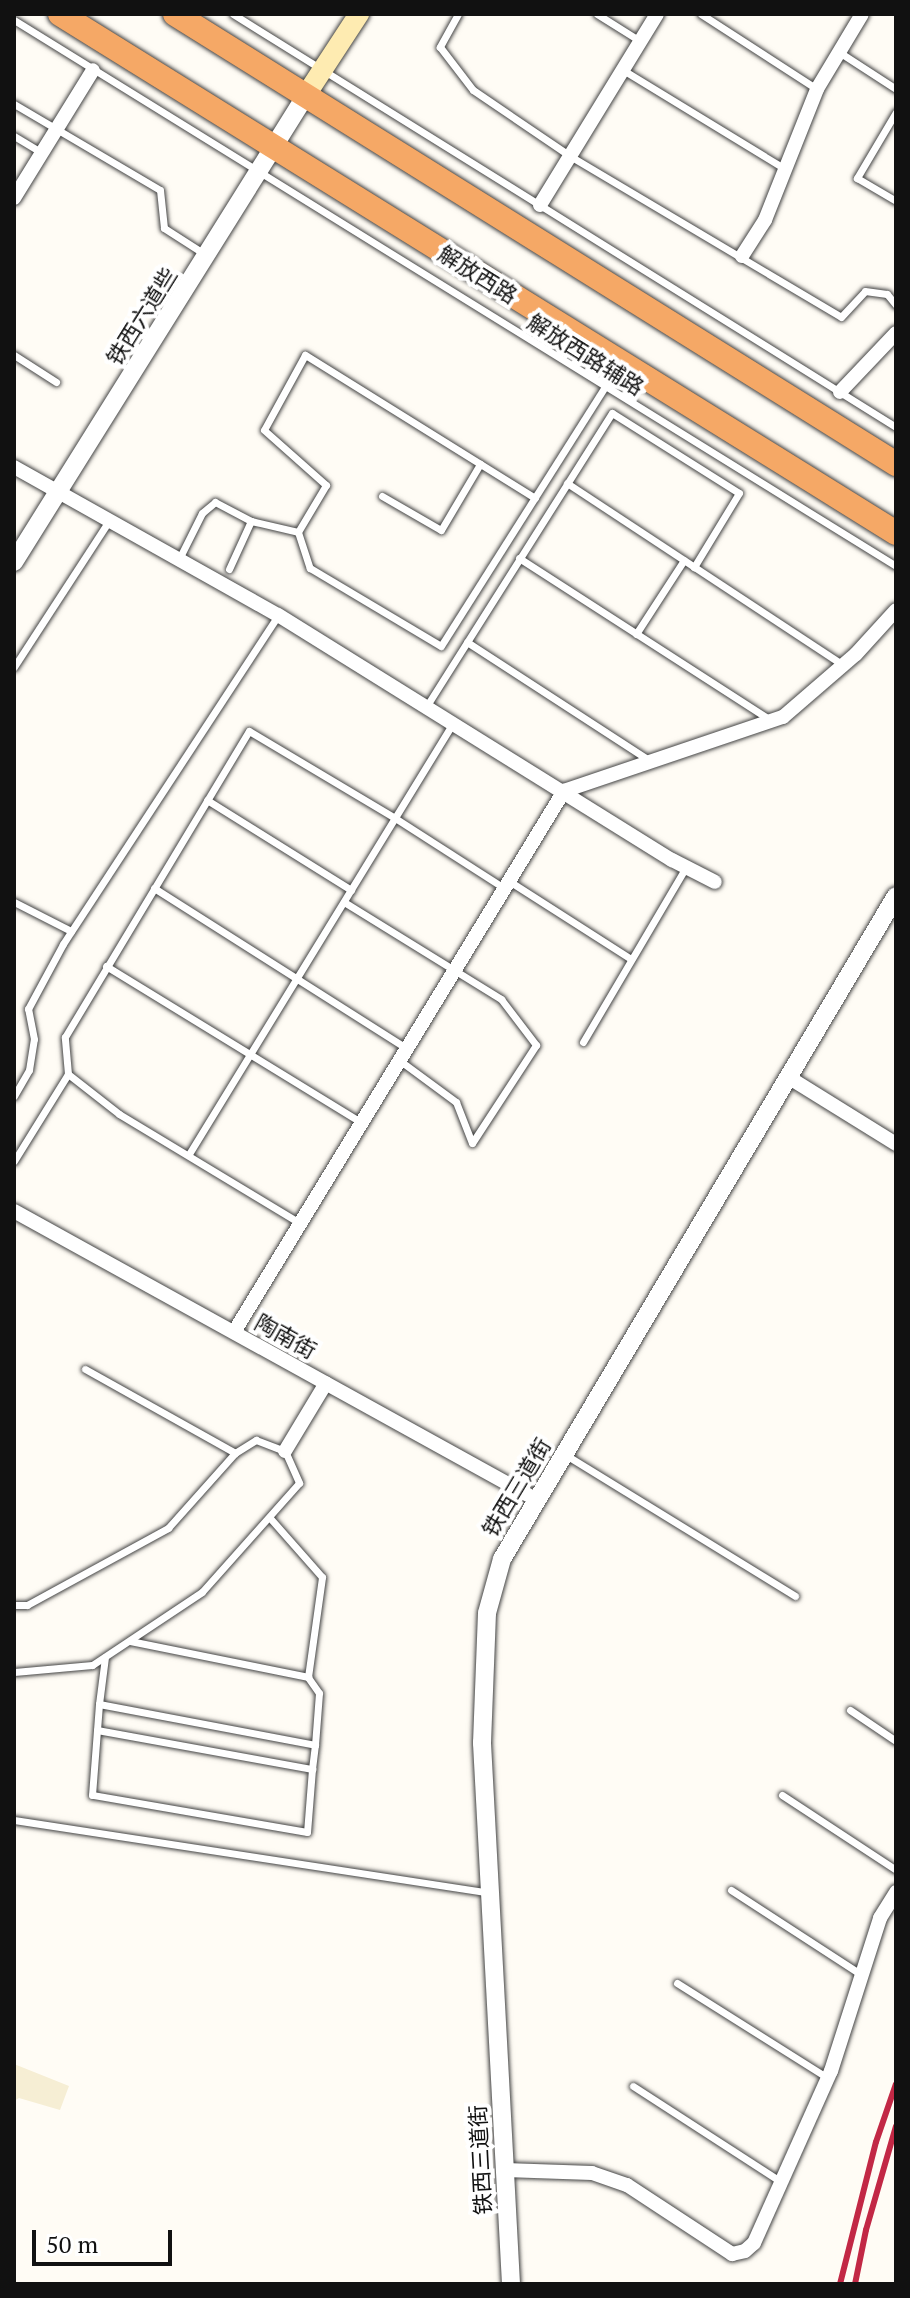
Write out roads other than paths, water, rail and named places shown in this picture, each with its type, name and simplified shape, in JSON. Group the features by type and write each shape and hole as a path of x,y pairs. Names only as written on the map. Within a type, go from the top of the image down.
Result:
{"highway":[{"name":"解放西路","path":"60,14 896,533"},
{"path":"175,14 896,464"}],"main road":[{"path":"306,95 359,14"}],"street":[{"path":"540,205 657,14"},
{"path":"742,256 765,220 817,89 862,14"},
{"path":"14,198 93,70"},
{"name":"铁西六道些","path":"14,562 306,95"},
{"path":"840,392 896,333"},
{"path":"14,467 57,494 278,615 715,882"},
{"path":"234,1332 564,791 783,717 843,665 896,610"},
{"name":"铁西三道街","path":"511,2284 482,1743 487,1613 502,1559 896,896"},
{"path":"788,1077 896,1144"},
{"name":"陶南街","path":"14,1211 537,1500"},
{"path":"285,1451 326,1383"},
{"path":"505,2170 592,2173 627,2185 732,2254 745,2251 754,2243 828,2078 880,1918 896,1892"}],"lane":[{"path":"233,14 896,427"},
{"path":"458,14 440,47 473,90 570,156 841,317 865,291 887,294 896,305"},
{"path":"597,14 640,41"},
{"path":"701,14 817,89"},
{"name":"解放西路辅路","path":"14,20 896,566"},
{"path":"839,52 896,89"},
{"path":"623,70 785,169"},
{"path":"14,104 160,190 164,228 207,256"},
{"path":"896,112 857,178 896,201"},
{"path":"14,136 42,153"},
{"path":"14,355 56,382"},
{"path":"535,498 305,355 264,430 326,485 298,532 310,568 441,646 535,498 605,387"},
{"path":"426,707 612,413 739,493 694,567"},
{"path":"382,496 441,530 480,464"},
{"path":"567,483 843,665"},
{"path":"178,561 202,513 215,502 251,521 298,532"},
{"path":"229,569 251,521"},
{"path":"14,667 108,522"},
{"path":"519,558 772,721"},
{"path":"636,634 684,560"},
{"path":"14,1096 29,1070 34,1039 28,1009 71,931 278,615"},
{"path":"467,642 652,762"},
{"path":"189,1154 453,723"},
{"path":"14,1161 68,1074 65,1037 249,731 631,959"},
{"path":"207,800 351,890"},
{"path":"583,1042 686,867"},
{"path":"154,888 296,980 402,1054 456,1102 472,1143 536,1045 501,999 344,902"},
{"path":"14,902 71,931"},
{"path":"106,966 361,1122"},
{"path":"68,1074 119,1114 300,1223"},
{"path":"85,1369 235,1453"},
{"path":"14,1605 27,1605 168,1528 235,1453 256,1440 285,1451 299,1483 202,1592 92,1665 14,1672"},
{"path":"564,1454 795,1596"},
{"path":"105,1657 92,1795 307,1832 319,1693 308,1677 322,1577 270,1518"},
{"path":"129,1641 308,1677"},
{"path":"99,1704 315,1745"},
{"path":"850,1710 896,1741"},
{"path":"97,1730 312,1769"},
{"path":"782,1795 896,1870"},
{"path":"14,1820 490,1893"},
{"path":"731,1890 862,1975"},
{"path":"677,1983 828,2078"},
{"path":"633,2086 780,2181"}],"railway":[{"path":"840,2284 876,2142 896,2084"},
{"path":"855,2284 866,2230 896,2126"}]}
